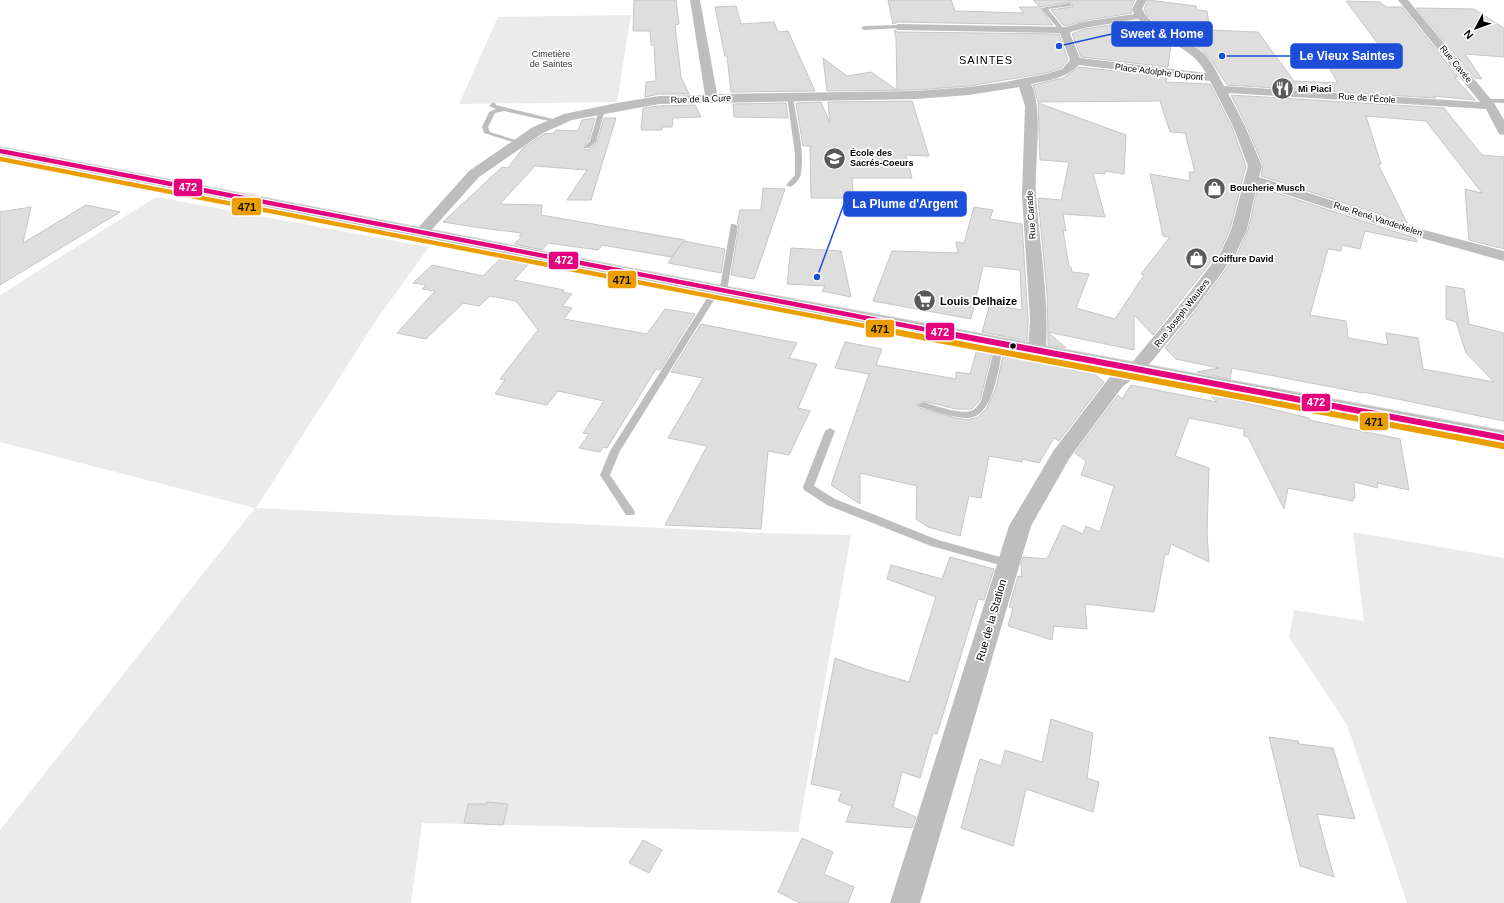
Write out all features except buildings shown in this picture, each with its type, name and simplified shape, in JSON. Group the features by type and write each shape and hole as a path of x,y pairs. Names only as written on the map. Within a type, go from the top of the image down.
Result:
{"main road":[{"path":"0,151 720,290 1504,438"}],"street":[{"path":"695,0 712,98"},
{"path":"898,27 1064,30 1082,25 1139,16 1137,9 1142,0"},
{"name":"Rue Cavée","path":"1403,0 1487,103 1504,131"},
{"name":"Place Adolphe Dupont","path":"1139,16 1146,22 1193,50 1208,65 1218,84"},
{"path":"1022,82 1066,71 1076,61 1064,30"},
{"name":"Place Adolphe Dupont","path":"1076,61 1218,84"},
{"name":"Rue de la Cure","path":"422,232 474,174 538,130 568,117 659,100 924,94 969,91 1022,82"},
{"name":"Rue Carade","path":"1022,82 1026,86 1031,106 1029,195 1038,320 1037,349"},
{"name":"Rue de l'École","path":"1218,84 1487,103"},
{"name":"Rue Joseph Wauters","path":"1136,369 1190,304 1228,253 1239,230 1254,166 1239,126 1218,84"},
{"name":"Rue René Vanderkelen","path":"1252,179 1419,233 1504,256"},
{"name":"Rue de la Station","path":"906,903 1007,563 1020,526 1061,455 1116,382 1136,369"}],"lane":[{"path":"1064,30 1044,8 1069,6"},
{"path":"864,28 898,27"},
{"path":"790,96 798,154 798,175 790,184"},
{"path":"1487,103 1504,101"},
{"path":"493,104 492,106 502,109 558,121"},
{"path":"502,109 492,112 486,127 487,133 519,142"},
{"path":"587,147 593,142 602,113 599,110"},
{"path":"630,512 605,475 615,451 720,290 734,226"},
{"path":"923,404 964,414 973,414 981,409 986,401 1000,342"},
{"path":"830,431 808,487 831,502 935,543 1007,563"}],"green space":[{"name":"Cimetière de Saintes","path":"631,15 617,102 459,104 498,17"},
{"path":"156,197 429,247 377,319 256,508 763,533 851,535 798,832 422,823 411,903 0,903 0,830 255,508 0,442 0,295"},
{"path":"1353,532 1504,558 1504,903 1407,903 1347,725 1289,637 1294,610 1364,621"}],"transit line":[{"name":"472","path":"0,151 723,291 1504,438"},
{"name":"471","path":"0,159 722,299 1503,446"}],"place":[{"name":"Sweet & Home","path":"1059,46"},
{"name":"Le Vieux Saintes","path":"1222,56"},
{"name":"Mi Piaci","path":"1282,89"},
{"name":"École des Sacrés-Coeurs","path":"834,158"},
{"name":"Boucherie Musch","path":"1214,188"},
{"name":"Coiffure David","path":"1196,259"},
{"name":"La Plume d'Argent","path":"817,277"},
{"name":"Louis Delhaize","path":"925,301"}],"district":[{"name":"SAINTES","path":"986,60"}]}
